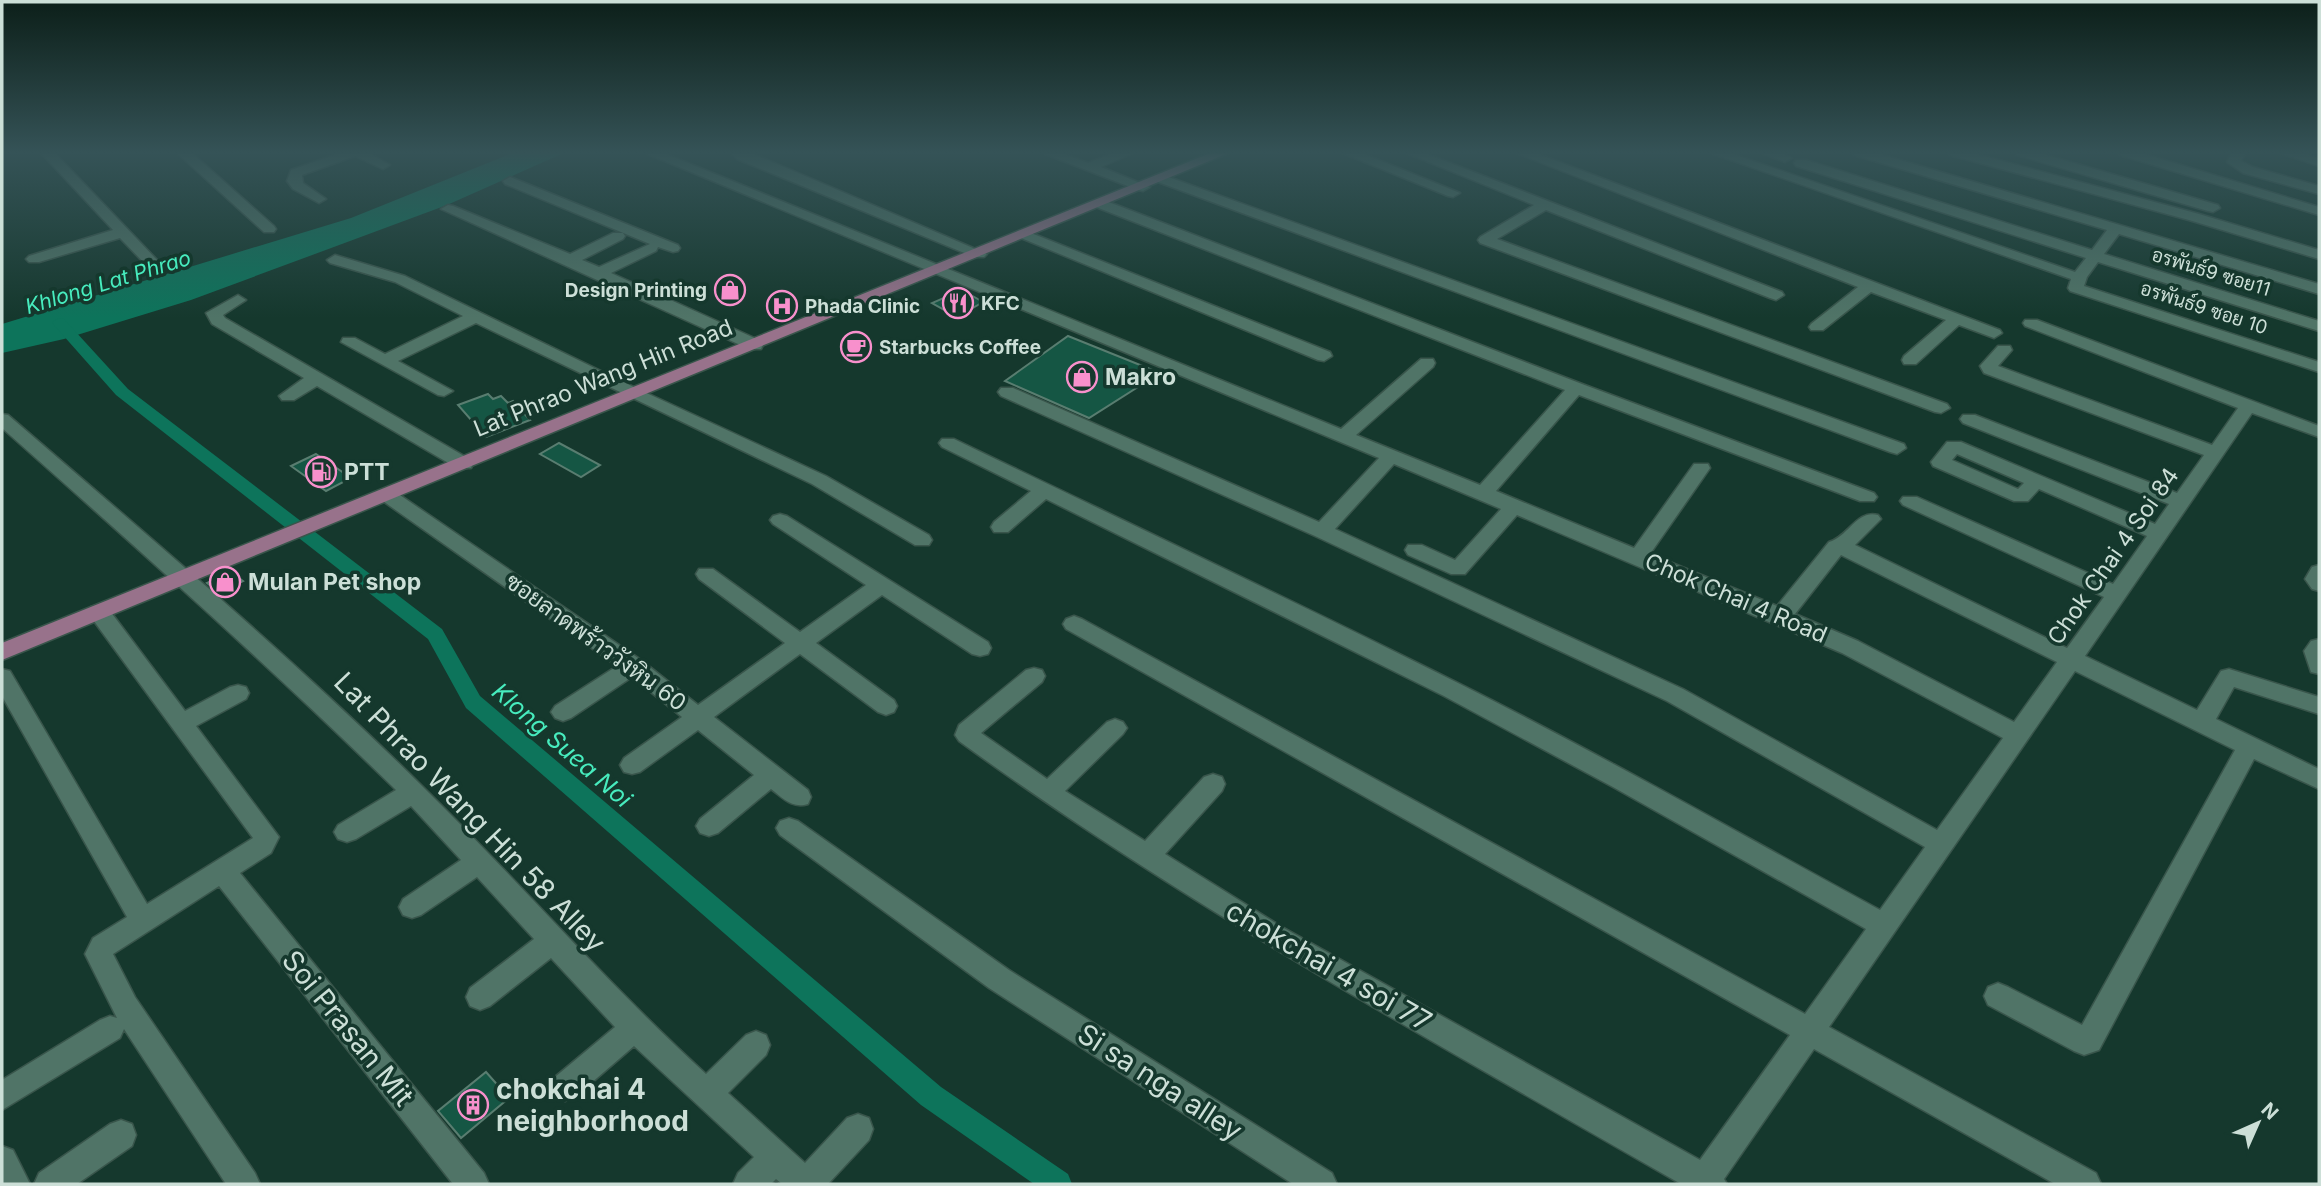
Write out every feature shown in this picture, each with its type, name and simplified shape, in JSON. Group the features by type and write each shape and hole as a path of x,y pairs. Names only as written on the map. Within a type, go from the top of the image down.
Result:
{"main road":[{"name":"Lat Phrao Wang Hin Road","path":"2,652 1093,207"}],"street":[{"path":"100,207 153,264"},
{"path":"245,207 269,229"},
{"path":"574,207 673,248"},
{"name":"Chok Chai 4 Road","path":"783,207 1781,616 1850,647 2018,734"},
{"path":"866,207 979,254"},
{"path":"1110,207 1576,388 1867,497"},
{"path":"1240,207 1897,448"},
{"path":"1540,207 1485,240 1941,408"},
{"path":"1554,207 1776,295"},
{"path":"1666,207 1994,333"},
{"name":"อรพันธ์9 ซอย 10","path":"1869,207 2319,367"},
{"name":"อรพันธ์9 ซอย11","path":"1939,207 2319,326"},
{"path":"2046,207 2319,289"},
{"path":"2159,207 2319,255"},
{"path":"2194,217 2202,207"},
{"path":"2212,207 2319,240"},
{"path":"448,209 570,260 755,345"},
{"path":"2073,281 2079,277 2116,228"},
{"path":"34,259 123,232"},
{"path":"1026,235 1324,356"},
{"path":"570,260 618,236"},
{"path":"599,273 651,248"},
{"path":"335,260 400,279 634,394 819,480 922,540"},
{"path":"1817,327 1870,285"},
{"path":"238,300 214,313 218,321 464,464"},
{"path":"385,361 475,317"},
{"path":"1910,360 1957,319"},
{"path":"2031,323 2319,432"},
{"path":"349,342 444,391"},
{"path":"2004,349 1989,366 1990,369 2216,453"},
{"path":"1344,436 1427,363"},
{"path":"288,396 317,378"},
{"path":"1484,493 1576,388"},
{"path":"1007,392 1322,531 1675,695 1941,844"},
{"name":"Chok Chai 4 Soi 84","path":"2018,734 2249,405"},
{"name":"Lat Phrao Wang Hin 58 Alley","path":"2,419 303,686 413,792 636,1027 806,1184"},
{"path":"1969,419 2181,502"},
{"path":"948,443 1452,690 1622,780 1884,926"},
{"path":"1322,531 1392,456"},
{"path":"1638,556 1700,468"},
{"path":"2036,481 2159,533"},
{"path":"1001,527 1045,489"},
{"name":"ซอยลาดพร้าววังหิน 60","path":"387,495 633,666 799,797"},
{"path":"1910,501 2116,594"},
{"path":"1415,550 1458,569 1515,505"},
{"path":"1841,547 1871,519"},
{"path":"780,520 980,648"},
{"path":"1781,616 1836,547 1841,547 2319,780"},
{"path":"2319,572 2315,579 2319,584"},
{"path":"706,574 886,706"},
{"path":"632,765 798,642 882,584"},
{"path":"99,612 266,837 262,846 103,946 99,954 125,1006 244,1184"},
{"path":"1074,624 2085,1184"},
{"path":"2319,648 2315,651 2319,666"},
{"path":"563,712 633,666"},
{"name":"chokchai 4 soi 77","path":"1034,676 966,733 1048,793 1272,935 1706,1183"},
{"path":"2,677 143,921"},
{"path":"2201,724 2229,677 2319,705"},
{"path":"182,723 238,693"},
{"path":"1048,793 1115,728"},
{"path":"1706,1183 2018,734"},
{"path":"1998,996 2084,1041 2089,1040 2249,747"},
{"path":"709,826 770,776"},
{"path":"1146,857 1213,783"},
{"path":"347,832 413,792"},
{"name":"Si sa nga alley","path":"789,828 999,979 1321,1184"},
{"path":"412,907 479,862"},
{"name":"Soi Prasan Mit","path":"223,872 473,1184"},
{"path":"480,997 553,940"},
{"path":"565,1087 636,1027"},
{"path":"2,1096 110,1029"},
{"path":"707,1093 757,1045"},
{"path":"806,1184 858,1129"},
{"path":"50,1184 121,1135"},
{"path":"749,1184 775,1158"},
{"path":"2,1161 14,1184"}],"shaded area":[{"path":"377,207 441,207 191,300 64,339 2,353 2,324 351,218"}],"building":[{"name":"KFC","path":"962,290 983,302 957,317 932,303"},
{"name":"Makro","path":"1068,336 1160,373 1089,418 1005,381"},
{"path":"488,394 493,399 501,396 508,403 513,401 530,420 486,437 458,405"},
{"path":"559,443 600,465 581,477 540,454"},
{"name":"PTT","path":"316,454 351,478 326,491 291,466"},
{"name":"Mulan Pet shop","path":"231,572 243,581 220,593 207,583"},
{"name":"chokchai 4 neighborhood","path":"486,1072 509,1098 461,1138 438,1111"}],"waterway":[{"name":"Klong Suea Noi","path":"59,322 122,392 435,634 473,702 931,1096 1058,1184"}],"place":[{"name":"Design Printing","path":"730,290"},
{"name":"KFC","path":"958,303"},
{"name":"Phada Clinic","path":"782,306"},
{"name":"Starbucks Coffee","path":"856,347"},
{"name":"Makro","path":"1082,377"},
{"name":"PTT","path":"321,472"},
{"name":"Mulan Pet shop","path":"225,582"},
{"name":"chokchai 4 neighborhood","path":"473,1105"}],"water label":[{"name":"Khlong Lat Phrao","path":"108,282"}]}
